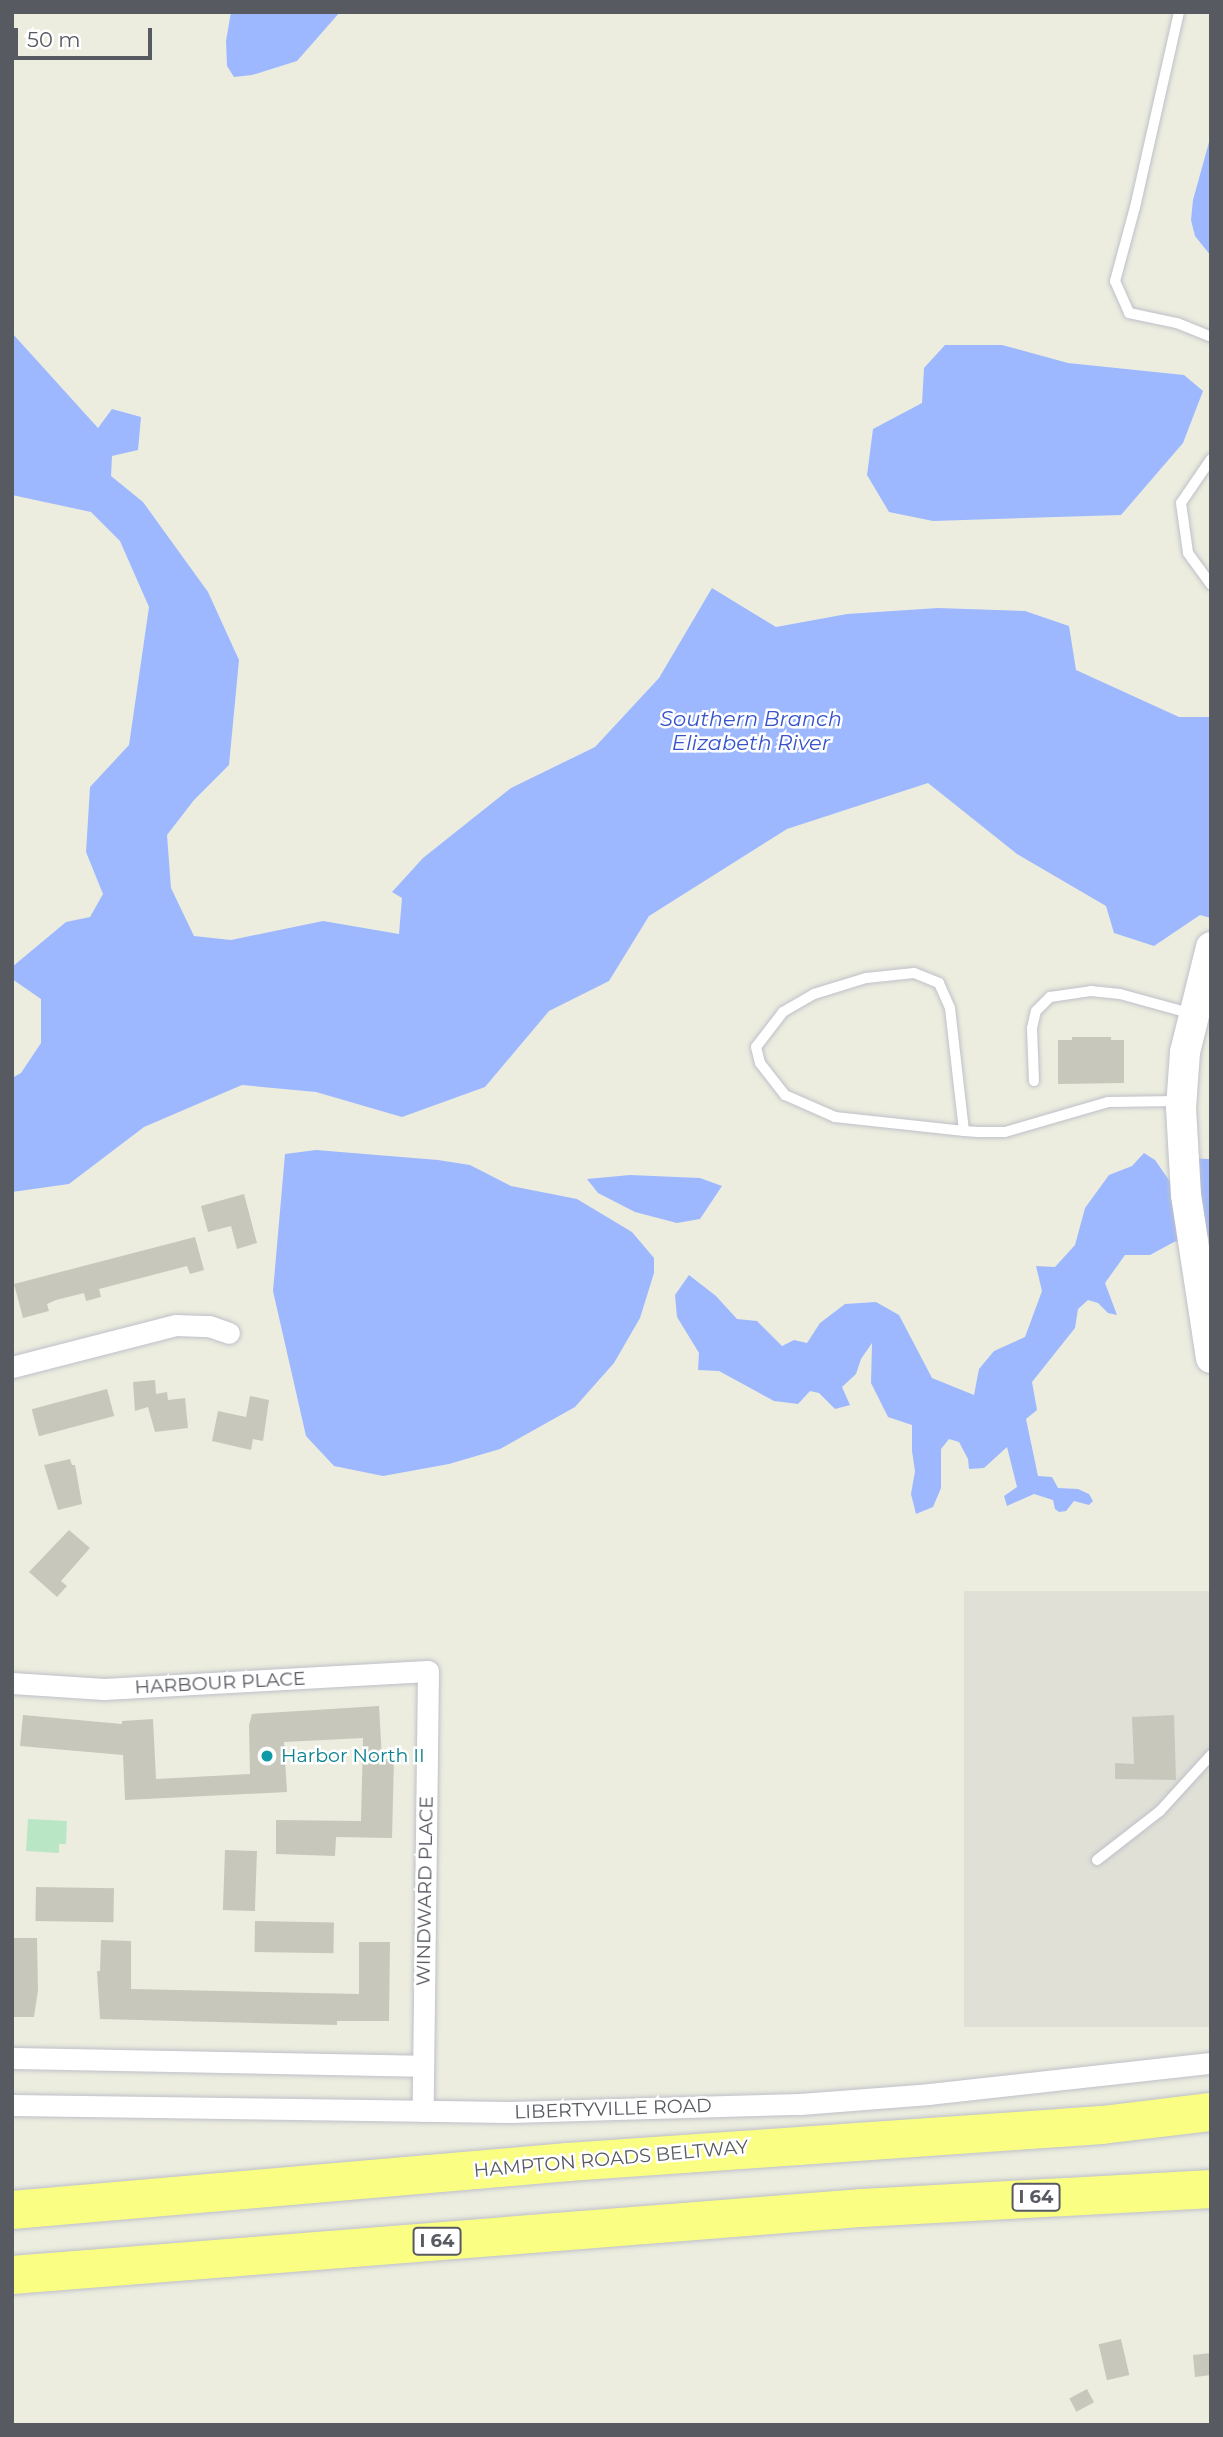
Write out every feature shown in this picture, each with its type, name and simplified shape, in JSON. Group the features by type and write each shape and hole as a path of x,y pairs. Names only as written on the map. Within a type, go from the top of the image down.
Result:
{"highway":[{"name":"HAMPTON ROADS BELTWAY","path":"12,2210 568,2162 1102,2125 1211,2112"},
{"path":"1102,2125 1211,2129"},
{"path":"862,2208 959,2187 1211,2170"},
{"name":"I 64","path":"12,2275 862,2208 1211,2189"}],"main road":[{"path":"1210,1347 1194,1259 1181,1131 1181,1101 1185,1052 1211,947"}],"street":[{"path":"12,1367 176,1325 209,1326 229,1333"},
{"name":"HARBOUR PLACE","path":"12,1683 104,1689 428,1671"},
{"name":"WINDWARD PLACE","path":"423,2111 428,1671"},
{"path":"12,2058 422,2066"},
{"name":"LIBERTYVILLE ROAD","path":"12,2105 509,2112 800,2104 942,2092 1211,2063"}],"lane":[{"path":"1179,12 1135,207 1115,281 1129,313 1177,323 1211,337"},
{"path":"1211,459 1181,503 1188,553 1211,585"},
{"path":"964,1131 950,1008 939,983 914,973 902,974 866,978 814,994 783,1012 756,1047 760,1063 785,1095 835,1117 964,1131 1005,1132 1108,1102 1141,1099 1181,1101"},
{"path":"1034,1081 1032,1028 1036,1011 1049,997 1091,991 1120,994 1193,1014"},
{"path":"1097,1860 1160,1811 1211,1755"}],"shaded area":[{"path":"964,1591 1211,1591 1211,2027 964,2027"}],"green space":[{"path":"28,1819 67,1821 66,1844 59,1844 59,1853 26,1851"}],"water":[{"path":"231,12 340,12 297,61 252,75 234,77 227,66 226,41"},
{"path":"1211,135 1211,256 1195,236 1191,220 1193,200"},
{"name":"Southern Branch Elizabeth River","path":"12,333 98,428 112,409 141,417 138,450 112,456 111,476 143,502 208,592 239,660 229,765 194,800 167,835 171,888 194,936 231,940 323,921 399,934 402,898 392,892 423,858 511,788 595,747 659,678 712,588 776,627 847,614 938,608 1025,611 1069,626 1076,670 1179,717 1211,717 1211,918 1200,915 1154,946 1114,933 1106,906 1017,854 928,783 787,829 649,916 609,981 549,1011 485,1087 402,1117 316,1092 242,1085 144,1127 69,1184 12,1192 12,1078 21,1073 41,1043 41,999 12,979 12,967 66,922 90,917 103,894 86,852 90,787 129,745 149,607 120,541 91,512 12,495"},
{"path":"945,345 1002,345 1068,363 1184,375 1203,391 1183,443 1121,515 933,521 889,512 867,475 873,429 922,403 924,368"},
{"path":"316,1150 470,1165 511,1186 577,1199 632,1232 654,1258 654,1273 640,1318 614,1363 575,1407 500,1449 449,1464 383,1476 334,1466 306,1436 273,1291 285,1154"},
{"path":"1144,1153 1155,1160 1171,1183 1180,1158 1209,1159 1211,1239 1204,1234 1174,1242 1150,1255 1125,1255 1105,1283 1117,1315 1108,1313 1098,1303 1088,1300 1078,1309 1075,1328 1032,1382 1037,1410 1026,1419 1038,1476 1052,1477 1058,1488 1078,1489 1089,1494 1093,1501 1089,1505 1074,1501 1066,1511 1059,1512 1055,1509 1053,1500 1034,1494 1007,1506 1004,1496 1017,1487 1007,1447 984,1468 969,1469 968,1459 959,1442 949,1439 941,1449 941,1488 933,1507 916,1514 911,1494 915,1471 912,1425 888,1417 871,1383 872,1343 861,1359 856,1374 842,1387 850,1405 835,1409 819,1393 810,1391 798,1404 774,1401 719,1371 698,1370 699,1353 677,1317 675,1295 689,1275 716,1296 737,1319 757,1321 782,1346 794,1340 807,1343 820,1323 845,1304 876,1302 899,1315 932,1378 974,1395 979,1369 994,1351 1025,1337 1042,1291 1036,1266 1055,1267 1075,1245 1085,1208 1109,1175 1132,1166"},
{"path":"630,1175 700,1178 722,1186 700,1219 677,1223 635,1212 598,1193 587,1179"}],"building":[{"path":"1072,1037 1111,1037 1111,1040 1124,1040 1124,1083 1058,1084 1058,1040 1072,1040"},
{"path":"244,1194 257,1243 237,1249 231,1226 208,1232 201,1206"},
{"path":"195,1237 204,1270 190,1274 187,1266 99,1289 101,1297 86,1301 84,1293 56,1300 47,1304 49,1311 23,1318 14,1284"},
{"path":"155,1380 156,1394 167,1392 168,1400 185,1398 188,1428 155,1432 148,1407 135,1411 133,1382"},
{"path":"107,1389 114,1416 39,1436 32,1409"},
{"path":"250,1396 269,1400 263,1441 253,1439 251,1450 212,1441 218,1411 246,1417"},
{"path":"70,1459 72,1465 75,1465 82,1504 58,1510 44,1465"},
{"path":"69,1530 90,1548 61,1581 67,1586 57,1597 29,1572"},
{"path":"379,1706 382,1759 394,1759 392,1838 336,1837 335,1856 276,1854 276,1820 361,1821 363,1738 284,1742 287,1792 125,1800 123,1755 20,1746 23,1715 122,1724 122,1721 153,1719 156,1779 250,1774 249,1725 252,1714"},
{"path":"1174,1715 1176,1780 1115,1779 1115,1763 1134,1764 1132,1717"},
{"path":"225,1850 257,1851 255,1911 223,1910"},
{"path":"36,1887 114,1888 113,1922 35,1921"},
{"path":"255,1921 334,1922 333,1953 254,1952"},
{"path":"12,1938 37,1938 38,1990 34,2017 12,2017"},
{"path":"101,1940 131,1941 131,1989 359,1994 359,1942 390,1942 389,2021 337,2021 337,2025 100,2019 97,1971 100,1971"},
{"path":"1121,2339 1129,2375 1107,2380 1099,2344"},
{"path":"1211,2353 1211,2375 1195,2377 1193,2355"},
{"path":"1087,2389 1094,2402 1076,2412 1069,2398"}],"place":[{"name":"Harbor North II","path":"267,1756"}]}
